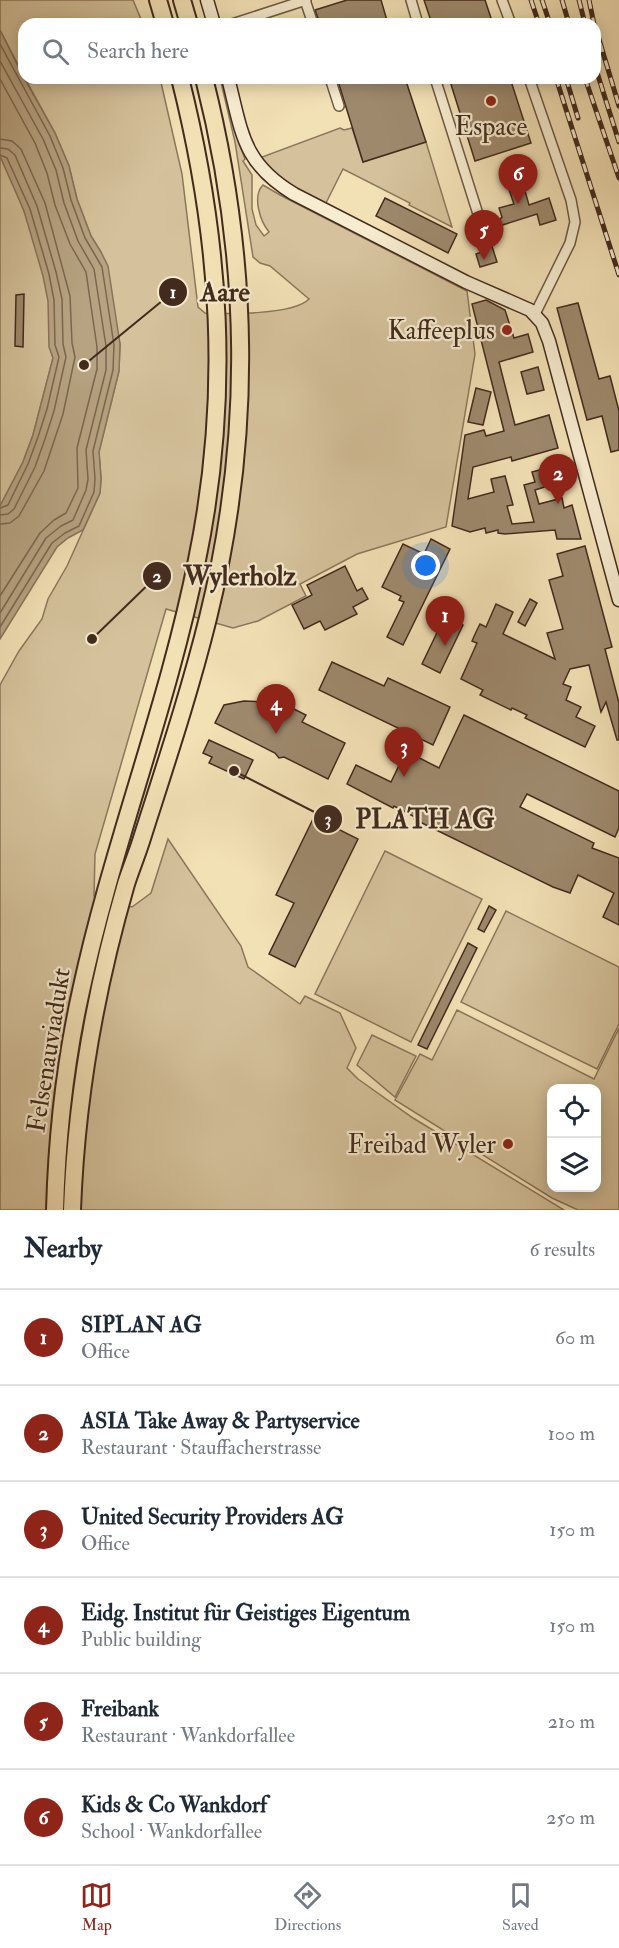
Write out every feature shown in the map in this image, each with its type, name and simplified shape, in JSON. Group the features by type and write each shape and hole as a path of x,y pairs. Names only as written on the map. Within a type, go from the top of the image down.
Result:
{"highway":[{"path":"158,0 163,18"},
{"path":"182,0 187,18"},
{"name":"Felsenauviadukt","path":"55,1210 60,1123 71,1042 81,991 104,899 185,615 202,537 213,462 218,388 217,303 212,242 202,175 181,84"},
{"name":"Felsenauviadukt","path":"72,1210 78,1125 87,1054 104,970 121,904 164,769 207,621 225,541 236,465 241,381 240,302 229,198 220,145 205,84"}],"street":[{"path":"207,0 212,18"},
{"path":"250,18 306,0 311,18"},
{"path":"411,0 416,18"},
{"path":"502,0 509,18"},
{"path":"230,84 248,147 259,166 272,180 294,194 466,282 535,314 542,323 549,341 619,600"},
{"path":"332,84 339,106"},
{"path":"437,84 484,233"},
{"path":"531,84 571,200 575,222 570,243 535,314"}],"shaded area":[{"path":"0,0 133,0 140,18 18,18 18,64 0,30"},
{"path":"28,84 161,84 182,174 198,307 205,313 275,311 290,308 309,299 270,266 260,263 253,257 235,142 221,84 224,84 245,159 243,161 252,175 252,209 256,225 264,236 269,232 258,208 258,195 263,185 467,291 475,354 446,527 357,554 300,584 306,596 258,621 233,628 166,609 95,854 94,896 132,907 151,893 168,839 241,946 248,967 300,1004 305,996 340,1013 356,1048 347,1068 358,1079 413,1118 564,1210 0,1210 0,685 19,651 42,619 48,599 67,566 100,493 99,452 119,371 120,344 101,252 91,236 77,199 69,166 55,133"},
{"path":"340,128 344,130 352,128 363,162 426,142 452,227 343,169 323,209 254,160"},
{"path":"0,156 16,190 41,265 49,302 53,358 33,435 23,462 0,506"},
{"path":"385,851 482,899 411,1042 315,994"},
{"path":"506,911 619,967 619,1024 597,1069 461,1002"},
{"name":"Freibad Wyler","path":"457,1010 594,1079 619,1028 619,1210 578,1210 552,1198 395,1100 420,1054 432,1060"},
{"path":"372,1035 416,1056 395,1097 357,1065"}],"water":[{"path":"0,30 18,66 18,84 27,84 55,133 69,166 77,199 91,236 108,266 120,344 119,371 99,452 100,493 83,530 57,547 0,639 0,506 23,462 33,435 53,358 49,347 48,301 43,276 24,211 0,156"}],"building":[{"path":"347,0 381,0 386,18 318,18 315,10"},
{"path":"424,0 485,0 491,18 430,18"},
{"path":"339,84 407,84 426,142 363,162"},
{"path":"451,84 512,84 531,143 475,161"},
{"path":"521,177 529,205 549,198 556,220 540,225 537,214 490,229 502,217 499,208 514,204 506,181"},
{"path":"385,198 457,234 448,253 376,216"},
{"path":"489,237 497,262 480,267 476,254 485,251 486,239"},
{"path":"24,294 23,347 15,346 16,295"},
{"path":"486,300 505,310 514,338 528,334 533,352 499,362 515,425 549,415 558,448 512,461 511,457 473,467 468,499 494,492 491,479 505,476 513,505 507,506 512,524 534,522 524,485 535,482 532,472 543,469 551,485 535,490 539,504 562,498 564,508 572,505 581,539 557,539 555,530 505,534 498,533 498,530 486,533 485,528 470,532 452,526 465,435 484,430 486,436 504,431 472,304"},
{"path":"578,303 599,379 610,376 619,411 619,450 611,452 602,416 587,420 557,308"},
{"path":"538,367 544,390 527,394 521,372"},
{"path":"476,388 491,392 483,425 468,422"},
{"path":"431,539 450,549 403,645 387,637 404,602 399,600 401,596 382,587 403,544 424,554"},
{"path":"585,546 612,647 605,649 619,703 619,740 617,740 606,702 601,712 589,665 570,669 563,684 571,687 566,700 581,707 576,717 595,726 585,747 525,718 527,715 480,695 483,690 461,679 477,643 472,641 476,632 480,624 486,627 496,604 513,612 503,634 555,659 547,633 563,629 549,580 563,576 557,554"},
{"path":"345,566 357,591 362,588 368,599 353,607 357,614 325,630 320,621 304,629 292,605 312,595 307,585"},
{"path":"530,599 537,603 525,626 518,622"},
{"path":"445,616 463,625 440,673 422,664"},
{"path":"332,662 384,686 388,678 450,707 433,745 319,690"},
{"path":"244,701 270,702 294,709 306,715 302,722 345,743 328,779 284,757 279,758 275,753 215,723 224,705"},
{"path":"464,715 619,791 619,828 615,837 527,794 520,807 594,843 592,848 619,858 619,925 603,917 614,893 578,875 570,893 553,887 347,784 356,765 391,782 406,751 439,768"},
{"path":"209,740 253,760 244,779 209,763 212,757 203,753"},
{"path":"314,817 358,839 295,967 269,954 294,903 276,895"},
{"path":"489,906 496,910 484,932 478,929"},
{"path":"468,943 477,948 427,1049 418,1045"}],"railway":[{"path":"531,0 537,18"},
{"path":"542,0 548,18"},
{"path":"562,0 567,18"},
{"path":"579,0 584,18"},
{"path":"589,0 593,18"},
{"path":"601,46 619,106"},
{"path":"558,84 619,275"},
{"path":"568,84 578,118"},
{"path":"587,84 619,178"},
{"path":"601,84 619,142"}],"place":[{"name":"Espace","path":"491,101"},
{"name":"Kids & Co Wankdorf","path":"518,204"},
{"name":"Freibank","path":"484,260"},
{"name":"Kaffeeplus","path":"507,330"},
{"name":"Aare","path":"84,365"},
{"name":"ASIA Take Away & Partyservice","path":"558,504"},
{"name":"Wylerholz","path":"92,639"},
{"name":"SIPLAN AG","path":"445,646"},
{"name":"Eidg. Institut für Geistiges Eigentum","path":"276,734"},
{"name":"PLATH AG","path":"234,771"},
{"name":"United Security Providers AG","path":"404,777"},
{"name":"Freibad Wyler","path":"508,1144"}]}
